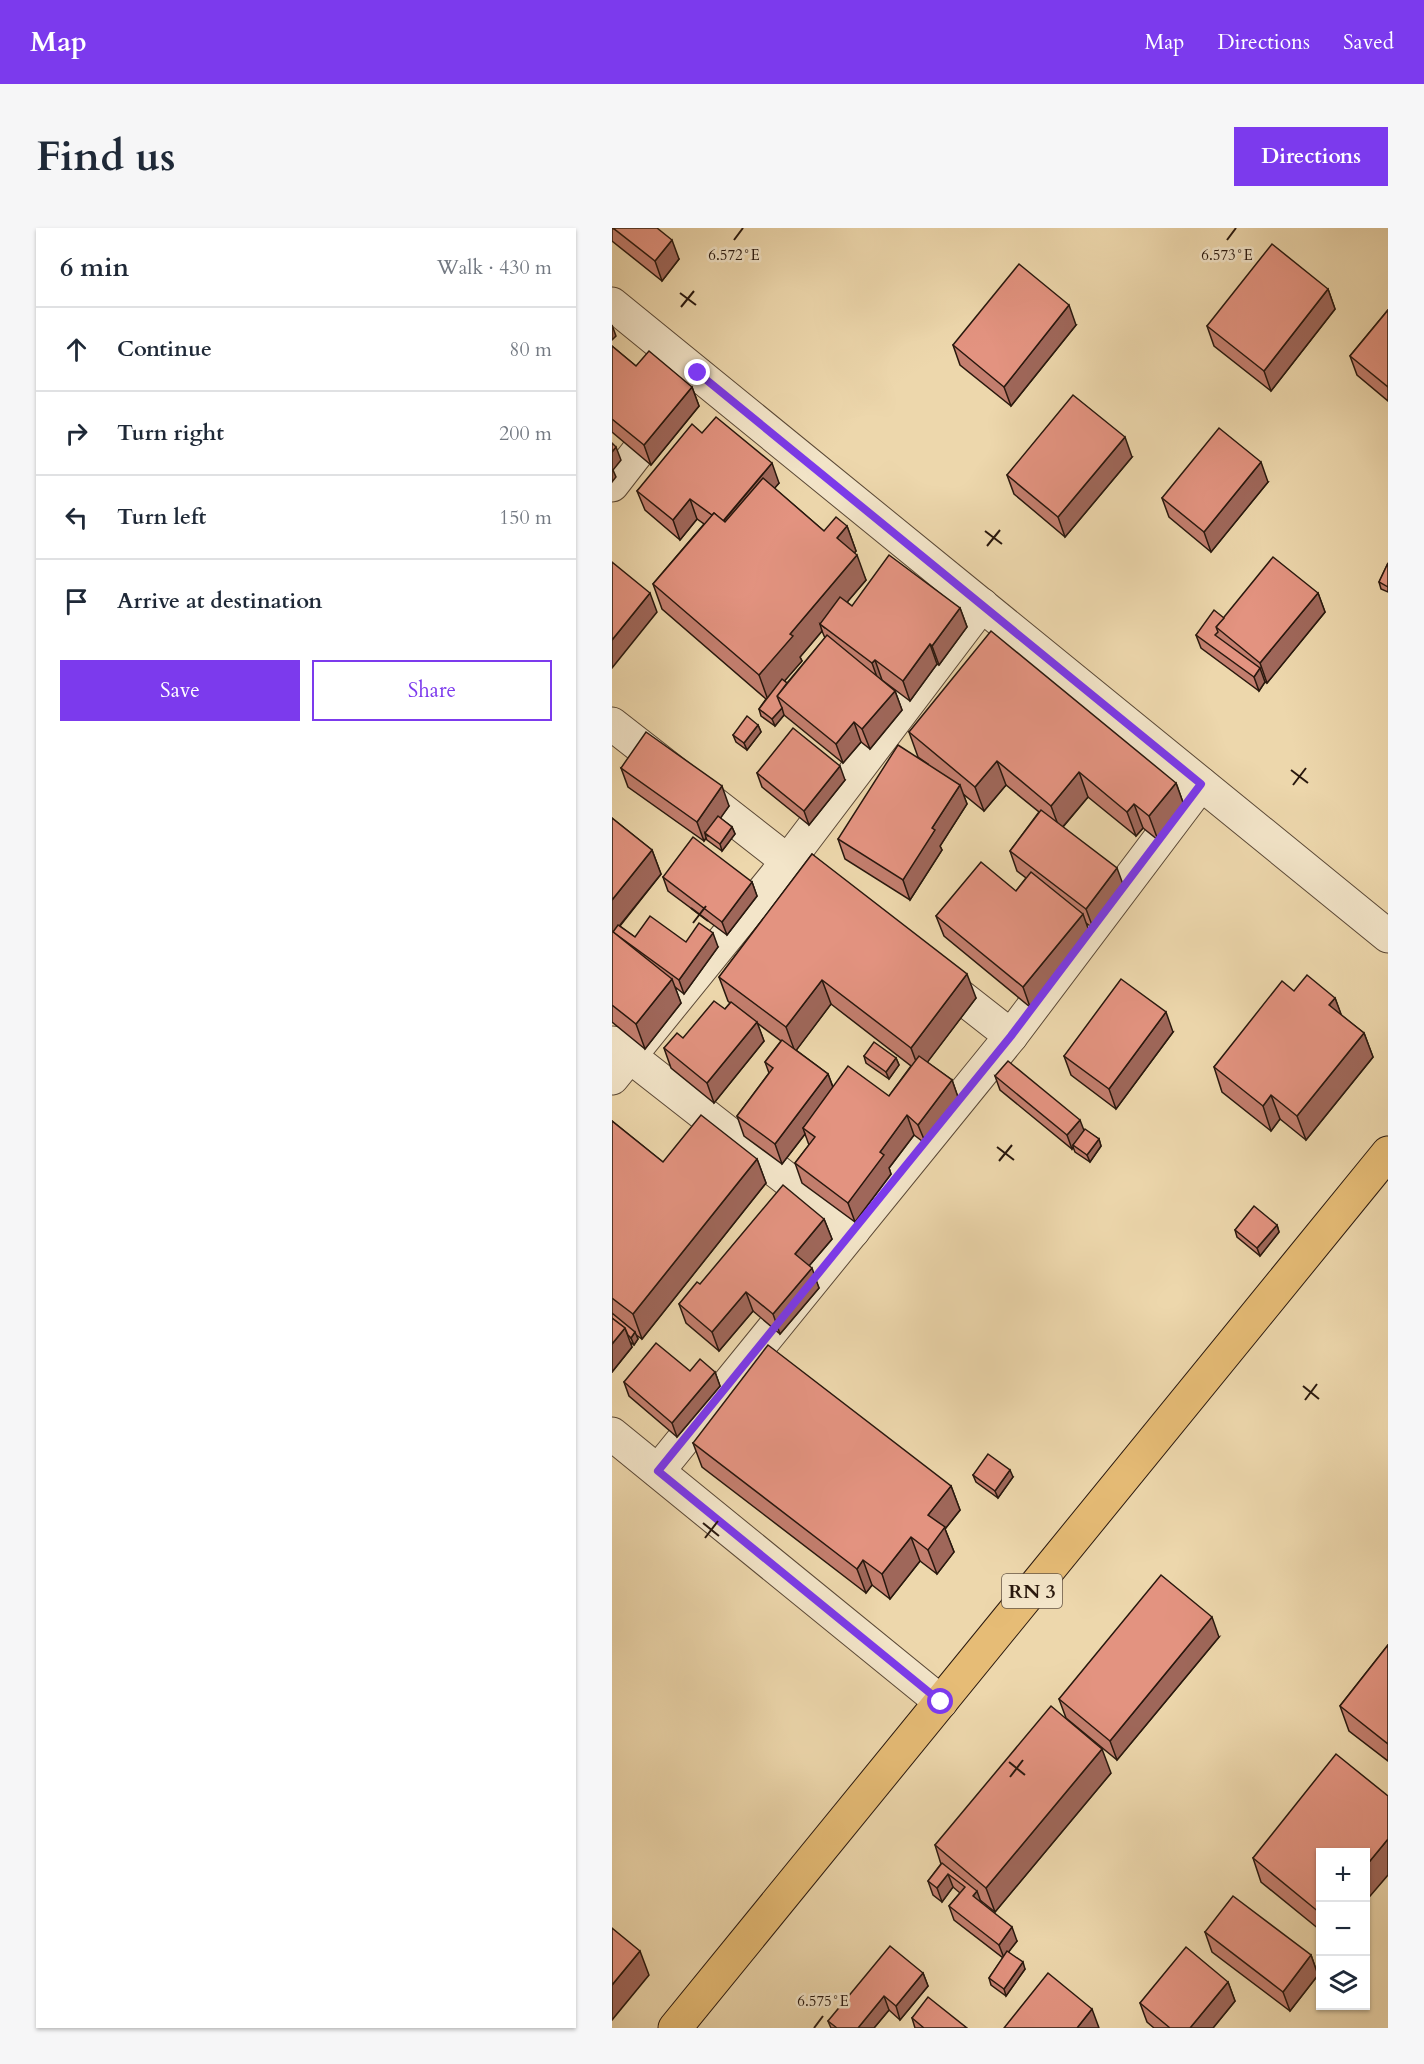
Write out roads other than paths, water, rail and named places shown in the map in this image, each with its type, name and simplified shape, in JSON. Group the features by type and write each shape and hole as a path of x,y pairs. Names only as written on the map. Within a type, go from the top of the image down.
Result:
{"main road":[{"name":"RN 3","path":"675,2028 1388,1153"}],"street":[{"path":"614,310 698,373 1388,936"},
{"path":"612,485 698,373"},
{"path":"853,1231 765,1162 618,1059 788,861 982,605"},
{"path":"614,728 825,890"},
{"path":"658,1471 1011,1036 1201,784"},
{"path":"909,956 1011,1036"},
{"path":"743,1190 765,1162"},
{"path":"612,1434 941,1702"}]}
